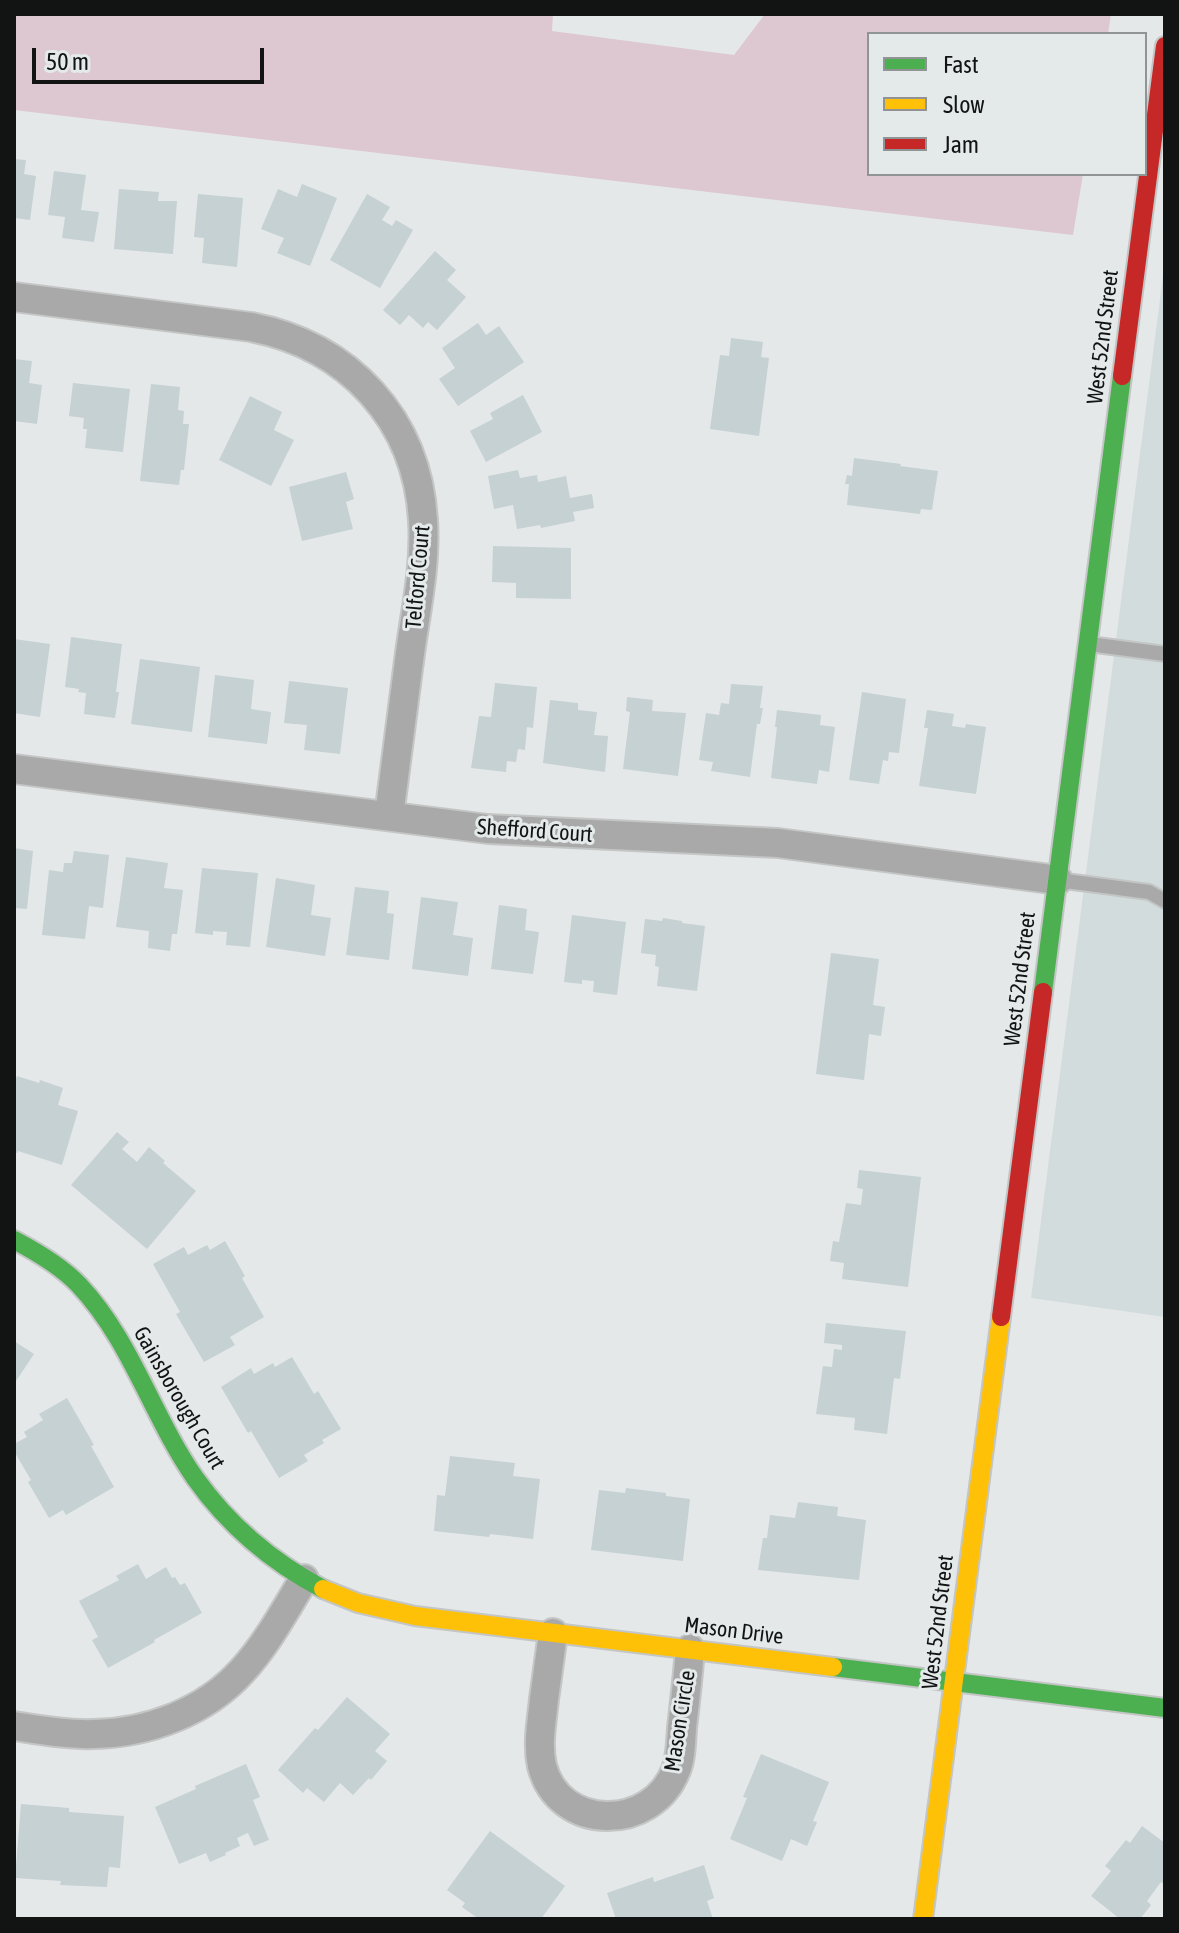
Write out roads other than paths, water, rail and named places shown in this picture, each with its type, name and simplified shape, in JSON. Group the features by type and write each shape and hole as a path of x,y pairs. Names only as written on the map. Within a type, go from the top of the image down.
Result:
{"street":[{"name":"West 52nd Street","path":"923,1919 1165,46"},
{"name":"Telford Court","path":"14,297 251,327 281,334 334,359 385,407 416,471 424,522 389,816"},
{"name":"Shefford Court","path":"14,769 509,831 778,843 1058,880"},
{"name":"Gainsborough Court","path":"14,1240 46,1259 86,1294 112,1329 201,1487 246,1539 304,1579"},
{"name":"Mason Drive","path":"304,1579 329,1593 390,1612 1165,1708"},
{"path":"14,1726 93,1734 122,1732 176,1717 212,1698 244,1669 270,1635 304,1579"},
{"name":"Mason Circle","path":"553,1633 540,1737 542,1766 555,1792 567,1802 580,1810 609,1817 638,1811 651,1804 662,1794 677,1768 690,1649"}],"lane":[{"path":"1088,644 1165,654"},
{"path":"1058,880 1149,892 1165,901"}]}
